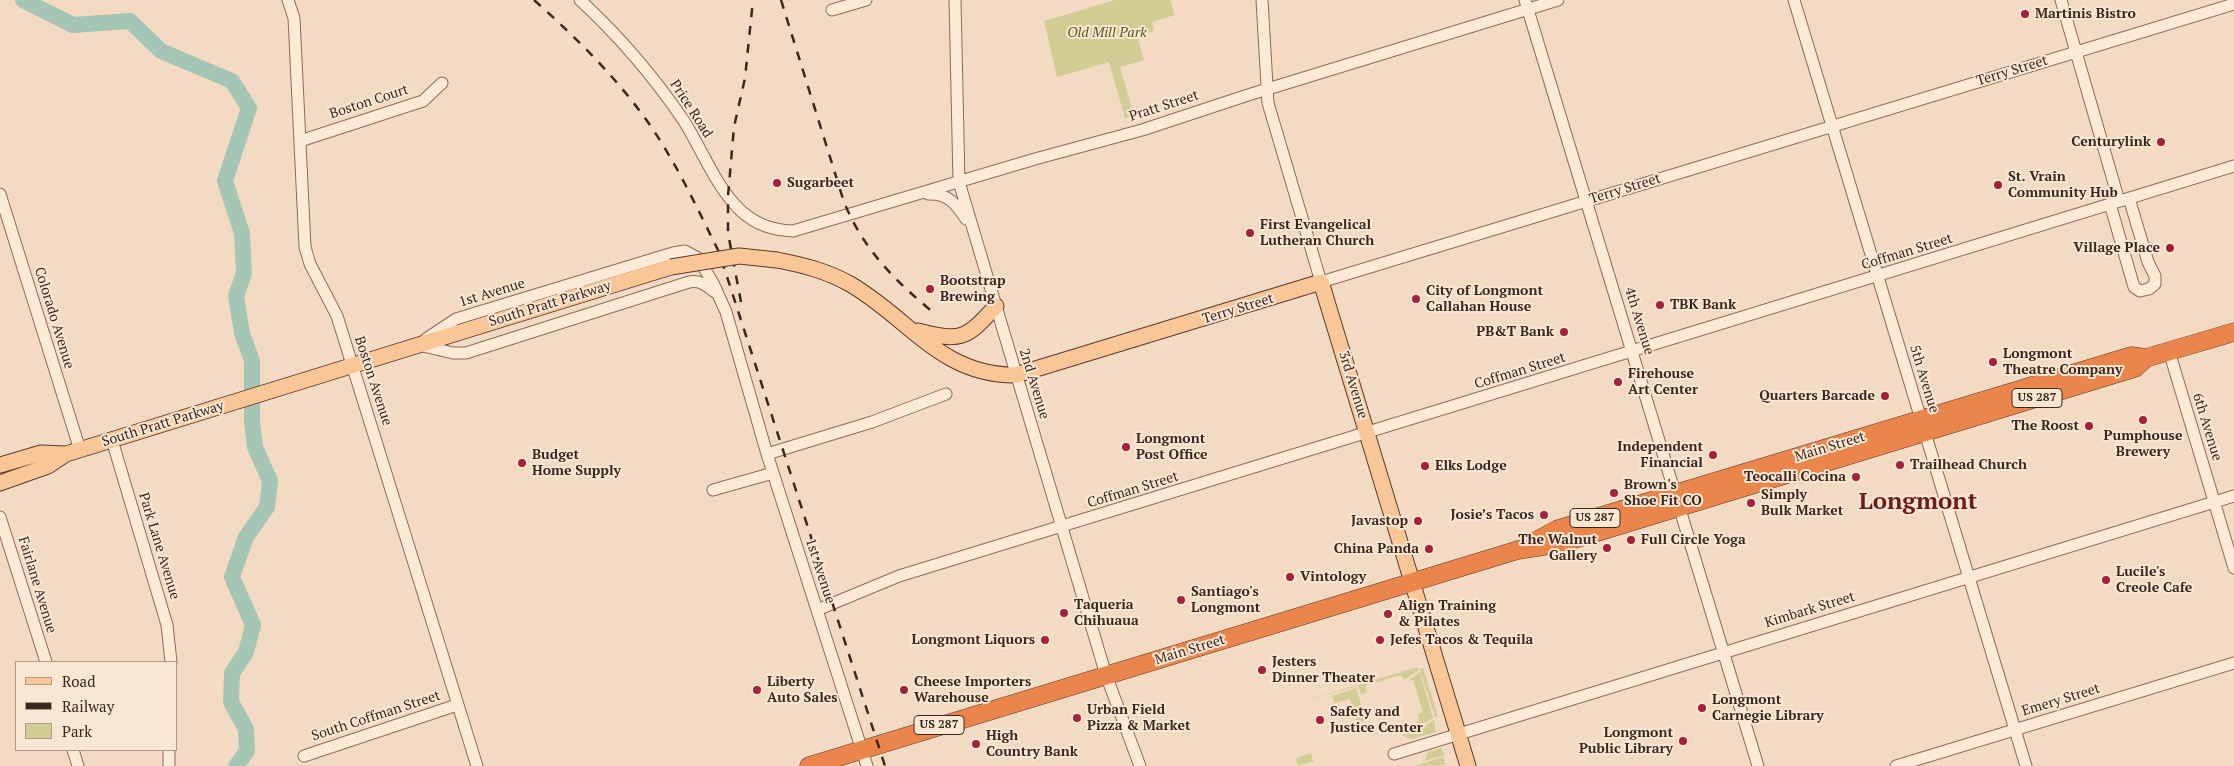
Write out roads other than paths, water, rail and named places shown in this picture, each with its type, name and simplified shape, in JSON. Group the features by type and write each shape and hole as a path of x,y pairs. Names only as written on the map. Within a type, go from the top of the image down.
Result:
{"highway":[{"name":"Main Street","path":"865,758 1106,675 1518,550 1558,529 1678,500 1923,426 2131,356 2146,358 2234,332"},
{"name":"US 287","path":"809,766 865,758"}],"main road":[{"name":"South Pratt Parkway","path":"0,483 48,466 73,452 671,267 739,256 777,260 830,273 859,290 946,357 962,366 989,374 1016,375"},
{"name":"Terry Street","path":"1016,375 1321,282"},
{"name":"3rd Avenue","path":"1321,282 1468,766"},
{"path":"912,330 936,336 960,336 976,328 996,306"},
{"name":"South Pratt Parkway","path":"0,465 40,453 73,452"}],"street":[{"name":"Boston Avenue","path":"288,0 294,18 305,247 310,264 337,316 477,766"},
{"name":"Price Road","path":"580,0 611,31 656,83 684,122 728,196 754,222 777,230"},
{"path":"832,10 866,0"},
{"name":"2nd Avenue","path":"955,0 959,182 1106,675 1140,766"},
{"name":"3rd Avenue","path":"1262,0 1266,90 1272,119 1321,282"},
{"name":"Pratt Street","path":"777,230 800,230 1142,130 1526,5 1558,0"},
{"name":"5th Avenue","path":"1794,0 2026,766"},
{"path":"2061,0 2119,201 2134,287 2140,291 2149,289 2154,284 2155,276 2119,201"},
{"name":"Terry Street","path":"1321,282 2234,4"},
{"name":"4th Avenue","path":"1526,5 1758,766"},
{"name":"Boston Court","path":"300,141 423,100 442,84"},
{"name":"Coffman Street","path":"816,610 899,576 1368,434 2234,166"},
{"name":"Colorado Avenue","path":"0,194 73,452"},
{"path":"912,196 938,194 948,197 973,229"},
{"name":"1st Avenue","path":"419,345 456,319 673,253 685,251 698,258 721,299 767,454 865,758"},
{"path":"419,345 453,353 466,353 697,281 705,284 721,299"},
{"name":"6th Avenue","path":"2169,351 2234,568"},
{"path":"767,454 872,422 946,394"},
{"name":"Park Lane Avenue","path":"112,440 167,624 171,661"},
{"path":"713,490 773,473"},
{"name":"Kimbark Street","path":"1394,754 2234,496"},
{"name":"Fairlane Avenue","path":"0,517 46,661"},
{"name":"Emery Street","path":"1896,766 2234,663"},
{"name":"South Coffman Street","path":"304,756 457,705"},
{"path":"73,751 78,766"},
{"path":"169,751 169,766"}],"waterway":[{"path":"23,0 73,25 130,21 161,51 232,81 249,108 225,181 242,233 244,273 236,296 242,333 252,361 252,421 255,447 270,481 267,507 246,537 232,577 253,625 246,652 232,673 231,702 246,729 247,751 236,766"}],"railway":[{"path":"534,0 589,52 615,80 651,126 692,197 719,252 885,766"},
{"path":"741,302 728,233 728,196 734,127 745,78 753,0"},
{"path":"781,0 844,202 852,219 881,263 906,289 934,313"}],"place":[{"name":"Martinis Bistro","path":"2025,14"},
{"name":"Centurylink","path":"2161,142"},
{"name":"Sugarbeet","path":"777,183"},
{"name":"St. Vrain Community Hub","path":"1998,185"},
{"name":"First Evangelical Lutheran Church","path":"1250,233"},
{"name":"Village Place","path":"2170,248"},
{"name":"Bootstrap Brewing","path":"930,289"},
{"name":"City of Longmont Callahan House","path":"1416,299"},
{"name":"TBK Bank","path":"1660,305"},
{"name":"PB&T Bank","path":"1564,332"},
{"name":"Longmont Theatre Company","path":"1993,362"},
{"name":"Firehouse Art Center","path":"1618,382"},
{"name":"Quarters Barcade","path":"1885,396"},
{"name":"Pumphouse Brewery","path":"2143,420"},
{"name":"The Roost","path":"2089,426"},
{"name":"Longmont Post Office","path":"1126,447"},
{"name":"Independent Financial","path":"1713,455"},
{"name":"Budget Home Supply","path":"522,463"},
{"name":"Trailhead Church","path":"1900,465"},
{"name":"Elks Lodge","path":"1425,466"},
{"name":"Teocalli Cocina","path":"1856,477"},
{"name":"Brown's Shoe Fit CO","path":"1614,493"},
{"name":"Simply Bulk Market","path":"1751,503"},
{"name":"Josie’s Tacos","path":"1544,515"},
{"name":"Javastop","path":"1418,521"},
{"name":"Full Circle Yoga","path":"1631,540"},
{"name":"The Walnut Gallery","path":"1607,548"},
{"name":"China Panda","path":"1429,549"},
{"name":"Vintology","path":"1290,577"},
{"name":"Lucile's Creole Cafe","path":"2106,580"},
{"name":"Santiago's Longmont","path":"1181,600"},
{"name":"Taqueria Chihuaua","path":"1064,613"},
{"name":"Align Training & Pilates","path":"1388,614"},
{"name":"Longmont Liquors","path":"1045,640"},
{"name":"Jefes Tacos & Tequila","path":"1380,640"},
{"name":"Jesters Dinner Theater","path":"1262,670"},
{"name":"Liberty Auto Sales","path":"757,690"},
{"name":"Cheese Importers Warehouse","path":"904,690"},
{"name":"Longmont Carnegie Library","path":"1702,708"},
{"name":"Urban Field Pizza & Market","path":"1077,718"},
{"name":"Safety and Justice Center","path":"1320,720"},
{"name":"Longmont Public Library","path":"1683,741"},
{"name":"High Country Bank","path":"976,744"}],"district":[{"name":"Longmont","path":"1918,502"}],"park label":[{"name":"Old Mill Park","path":"1107,33"}]}
